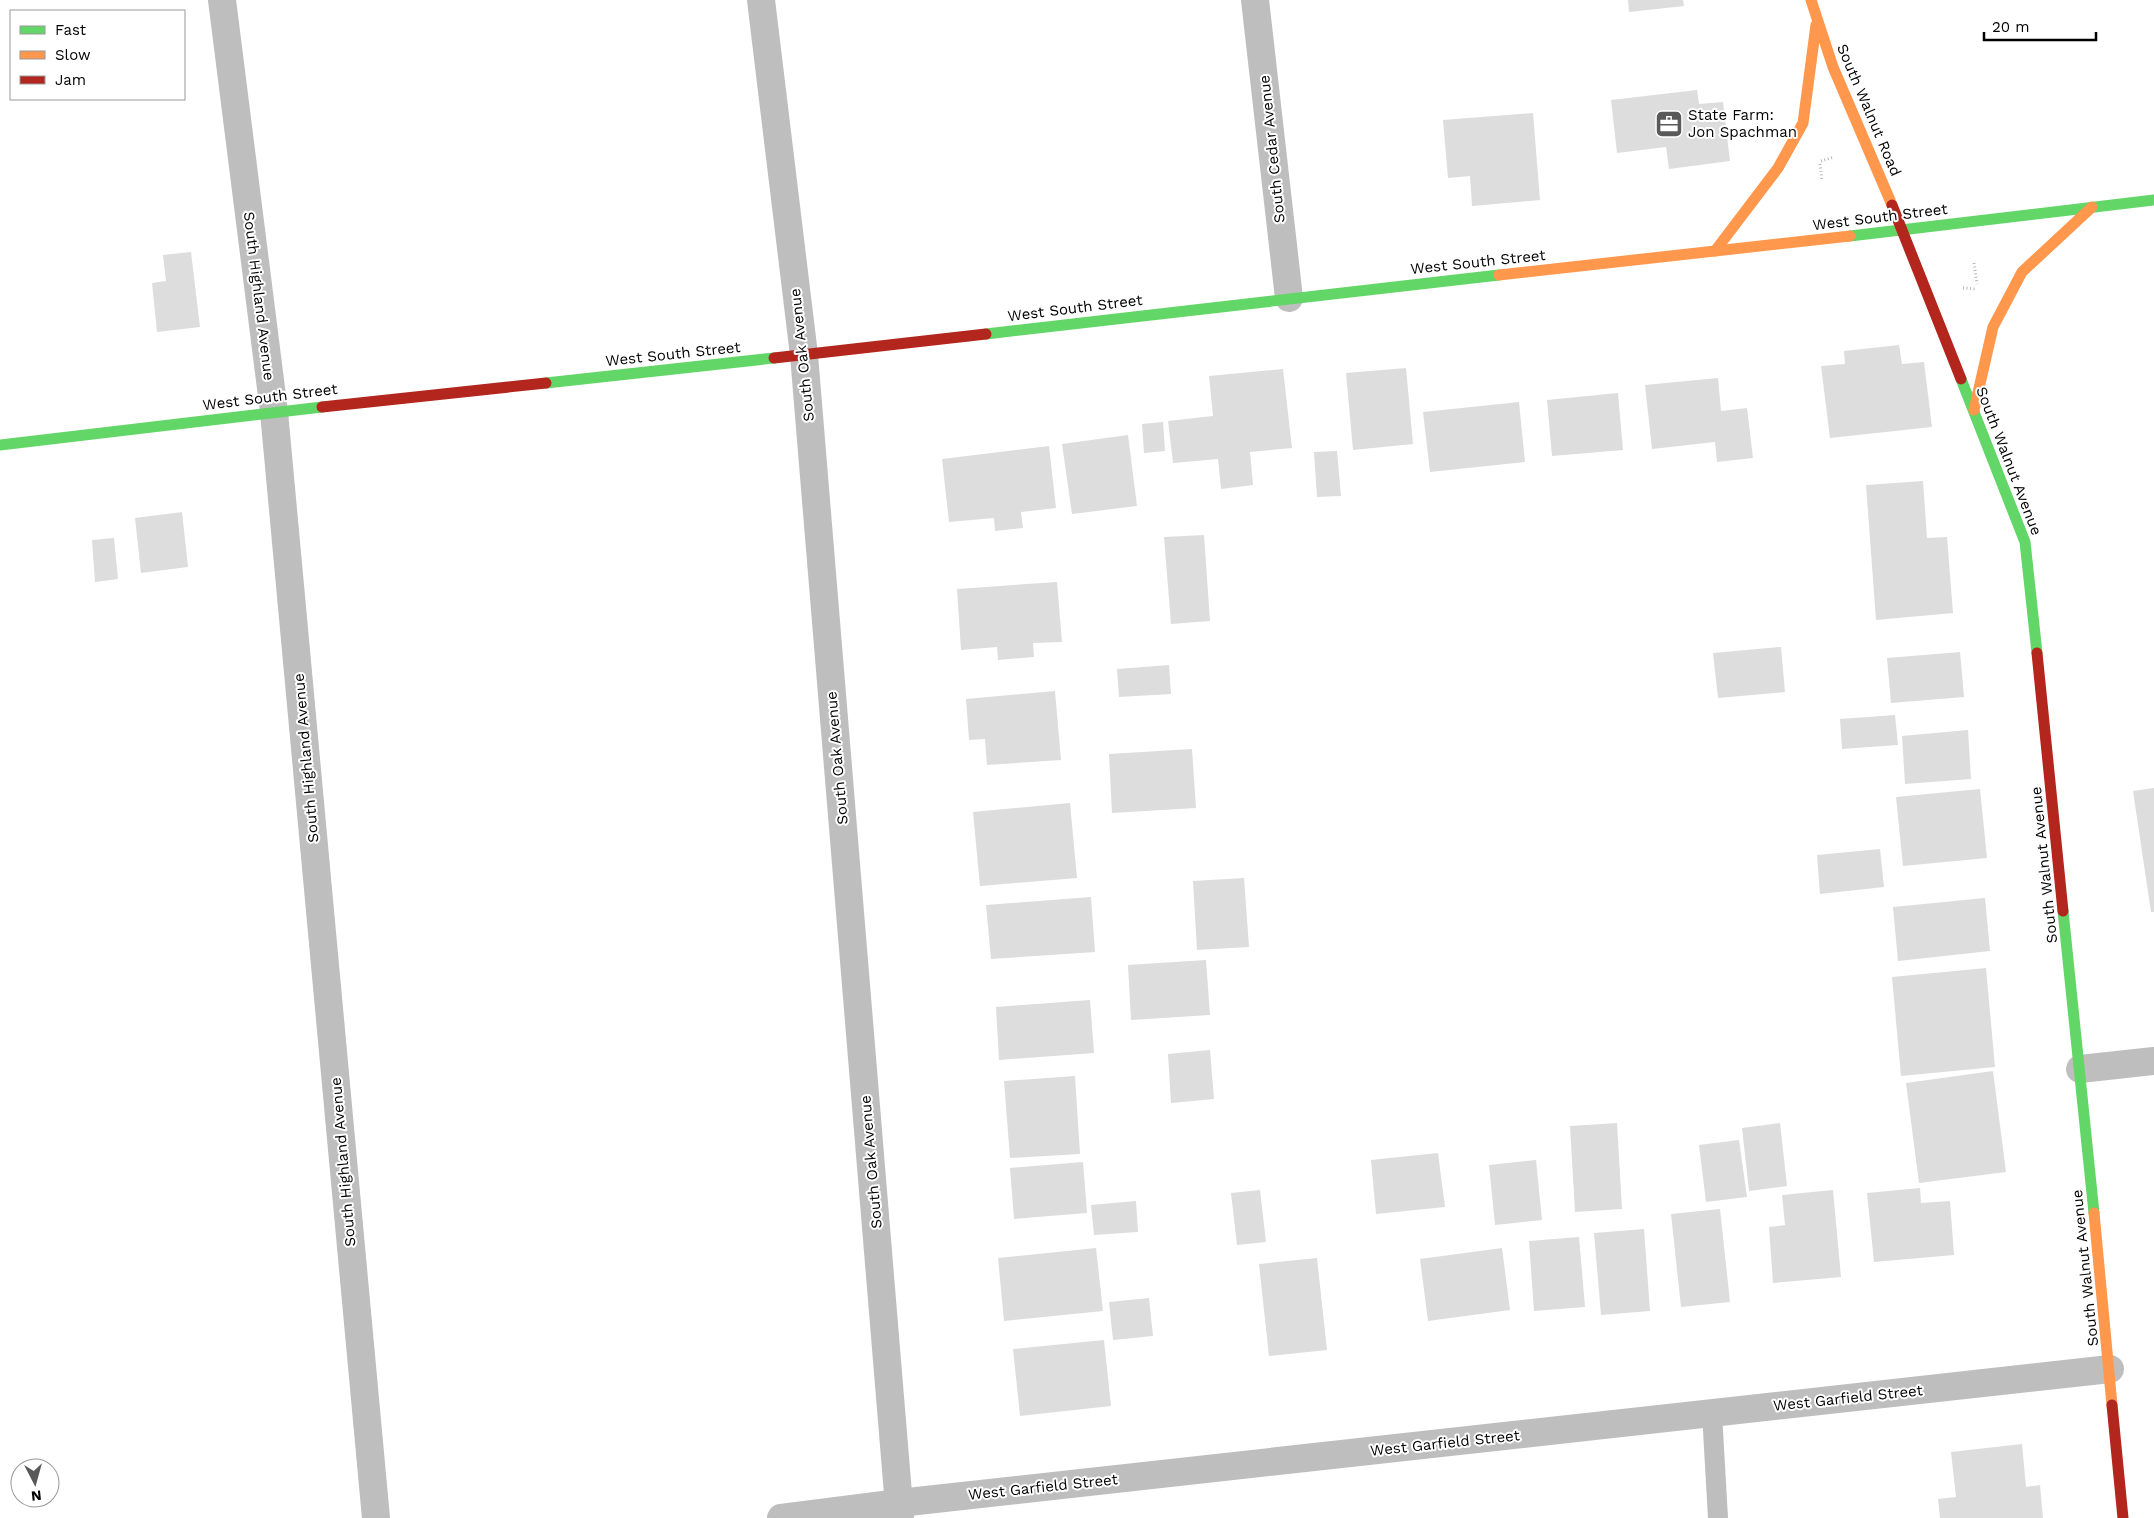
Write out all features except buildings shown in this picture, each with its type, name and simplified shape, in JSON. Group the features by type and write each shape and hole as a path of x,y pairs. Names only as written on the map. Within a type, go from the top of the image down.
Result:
{"main road":[{"name":"South Walnut Road","path":"1811,0 1833,67 1903,230"},
{"path":"1715,251 1778,168 1803,123 1817,19"},
{"name":"West South Street","path":"0,445 274,412 804,355 2154,200"},
{"path":"1974,410 1993,327 2022,272 2092,207"},
{"name":"South Walnut Avenue","path":"1903,230 2025,542 2080,1069 2123,1518"}],"street":[{"name":"South Highland Avenue","path":"222,0 274,412 376,1518"},
{"name":"South Oak Avenue","path":"761,0 804,355 900,1510"},
{"name":"South Cedar Avenue","path":"1255,0 1289,298"},
{"path":"2080,1069 2154,1061"},
{"name":"West Garfield Street","path":"781,1518 900,1510 1712,1413 2110,1369"}],"lane":[{"path":"1712,1413 1718,1518"}],"path":[{"path":"1974,263 1978,289"}],"traffic: fast":[{"path":"1850,236 2154,200"},
{"path":"986,334 1499,275"},
{"path":"546,383 774,358"},
{"path":"1961,379 2025,542 2037,653"},
{"path":"0,445 322,407"},
{"path":"2063,911 2094,1213"}],"traffic: slow":[{"path":"1811,0 1833,67 1892,205"},
{"path":"1715,251 1778,168 1803,123 1816,25"},
{"path":"1974,410 1993,327 2022,272 2092,207"},
{"path":"1499,275 1850,236"},
{"path":"2094,1213 2112,1405"}],"traffic: jam":[{"path":"1892,205 1961,379"},
{"path":"774,358 986,334"},
{"path":"322,407 546,383"},
{"path":"2037,653 2063,911"},
{"path":"2112,1405 2123,1518"}],"place":[{"name":"State Farm: Jon Spachman","path":"1669,124"}]}
